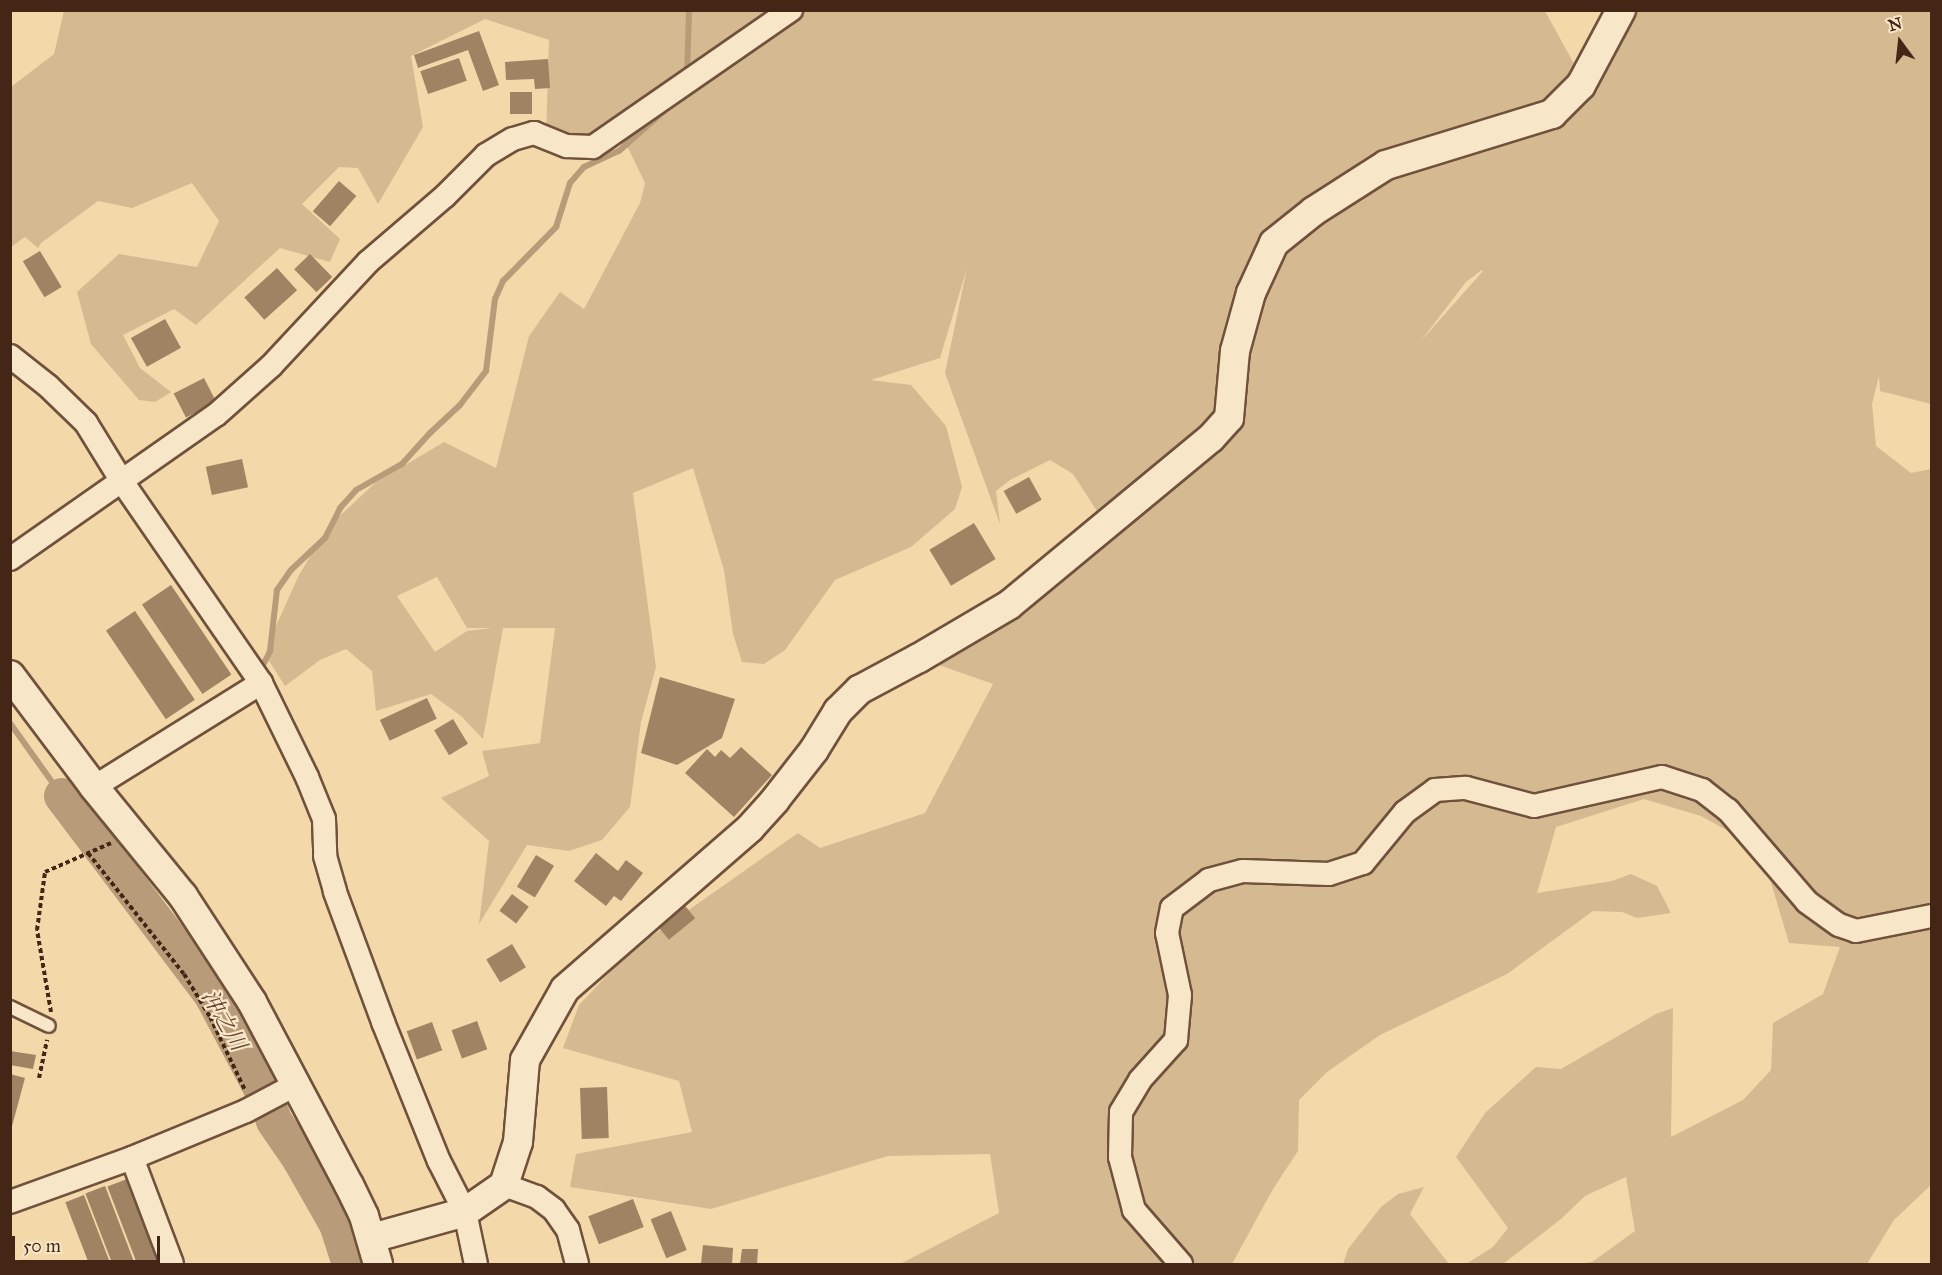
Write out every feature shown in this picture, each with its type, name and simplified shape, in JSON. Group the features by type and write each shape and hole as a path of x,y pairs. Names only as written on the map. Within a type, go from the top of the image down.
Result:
{"street":[{"path":"10,559 216,415 271,366 368,262 445,196 486,155 513,139 534,133 567,146 593,147 791,10"},
{"path":"10,675 94,788 183,896 217,945 252,1002 349,1185 375,1251 465,1212 504,1185 518,1142 525,1060 565,989 750,828 775,800 813,750 838,711 859,690 1009,605 1206,443 1229,418 1235,351 1251,293 1274,243 1314,211 1386,165 1551,114 1581,85 1621,10"},
{"path":"10,356 48,386 86,423 121,480 261,683 307,777 324,819 325,856 335,892 383,1022 439,1161 465,1212 476,1264"},
{"path":"94,788 261,683"},
{"path":"1181,1264 1134,1210 1120,1156 1121,1112 1140,1080 1176,1040 1180,995 1167,933 1172,908 1209,880 1243,871 1329,874 1363,863 1405,812 1435,790 1466,788 1534,806 1662,777 1702,790 1728,810 1806,902 1839,925 1856,931 1932,916"},
{"path":"10,1202 132,1158 252,1107 295,1085"},
{"path":"132,1158 172,1264"},
{"path":"504,1185 537,1197 554,1210 568,1230 577,1264"}],"lane":[{"path":"10,1007 49,1026"}],"path":[{"path":"39,1078 49,1026 50,1002 37,930 40,892 45,872 108,846 129,831"},
{"path":"88,853 184,974 210,1017 252,1107"}],"shaded area":[{"path":"64,11 1545,11 1590,93 1636,11 1931,11 1931,404 1880,391 1879,376 1872,404 1876,446 1911,473 1931,469 1931,1185 1894,1220 1867,1264 1577,1264 1592,1262 1635,1231 1626,1177 1585,1196 1561,1219 1503,1264 1466,1264 1493,1247 1508,1228 1456,1157 1485,1113 1536,1067 1561,1069 1656,1014 1673,1008 1671,1137 1743,1100 1771,1070 1773,1023 1823,994 1840,947 1789,943 1761,849 1701,816 1644,799 1556,827 1537,893 1612,881 1631,874 1657,886 1671,913 1637,918 1622,912 1593,911 1507,974 1380,1035 1327,1072 1299,1100 1298,1151 1273,1189 1232,1264 1182,1264 1153,1232 1163,1264 900,1264 999,1213 990,1154 888,1156 711,1209 570,1187 576,1154 692,1132 679,1081 563,1048 579,1005 629,952 798,833 820,848 925,813 993,684 919,658 1104,522 1073,474 1050,460 1010,480 996,491 1000,524 945,373 967,268 940,358 871,380 911,385 946,426 962,487 955,509 911,547 835,580 785,650 764,664 742,662 733,634 724,570 693,468 633,493 656,667 641,722 630,807 602,840 569,851 527,845 479,924 489,841 441,798 489,776 482,751 540,743 555,628 503,628 483,739 461,716 431,694 376,711 372,671 346,649 320,660 285,686 269,661 275,628 299,575 328,527 375,483 444,442 496,468 529,336 560,292 584,309 640,203 645,183 628,148 615,141 546,138 549,40 485,19 411,56 423,127 378,204 358,168 339,167 302,204 340,239 330,262 280,248 196,325 174,309 123,335 140,368 171,392 155,402 139,400 91,344 77,292 119,254 197,267 219,221 192,183 132,208 98,201 41,243 38,248 25,237 11,247 11,87 54,54","holes":["1483,271 1420,342 1466,282","437,577 467,628 492,628 467,631 435,652 397,596"]},
{"path":"1424,1187 1410,1214 1449,1264 1343,1264 1348,1249 1381,1207 1398,1194"}],"building":[{"path":"479,31 499,85 483,91 468,50 418,68 414,55"},
{"path":"459,58 467,81 428,94 420,71"},
{"path":"548,59 550,88 535,89 534,79 506,80 505,62"},
{"path":"510,92 532,92 532,114 510,114"},
{"path":"339,181 356,196 330,226 313,211"},
{"path":"40,251 62,287 44,297 23,261"},
{"path":"310,254 332,277 316,292 294,269"},
{"path":"277,268 297,290 264,320 244,297"},
{"path":"165,319 181,348 147,367 131,338"},
{"path":"204,378 216,402 186,417 174,393"},
{"path":"242,459 248,487 212,495 206,467"},
{"path":"1029,477 1042,500 1016,514 1004,491"},
{"path":"974,523 996,559 951,586 929,550"},
{"path":"171,585 231,675 202,694 142,605"},
{"path":"135,611 195,700 166,719 106,631"},
{"path":"660,677 735,699 722,738 677,765 641,753"},
{"path":"427,698 437,719 390,741 380,720"},
{"path":"453,719 468,744 449,755 434,730"},
{"path":"741,747 772,775 734,817 685,773 707,749 715,757 721,750 730,758"},
{"path":"596,853 618,871 626,860 643,873 621,901 614,896 606,906 574,881"},
{"path":"536,855 554,866 535,898 517,887"},
{"path":"512,894 529,907 516,923 499,911"},
{"path":"682,902 695,918 669,940 656,923"},
{"path":"512,944 526,967 500,983 486,959"},
{"path":"477,1021 487,1049 462,1058 452,1030"},
{"path":"432,1022 442,1050 417,1059 407,1031"},
{"path":"10,1051 36,1055 33,1069 10,1065"},
{"path":"10,1074 25,1078 11,1130 10,1130"},
{"path":"607,1087 609,1138 582,1139 580,1088"},
{"path":"127,1179 160,1264 137,1264 107,1187"},
{"path":"105,1186 135,1264 112,1264 85,1194"},
{"path":"84,1195 110,1264 89,1264 65,1202"},
{"path":"633,1199 644,1227 599,1244 588,1216"},
{"path":"671,1211 687,1250 666,1258 651,1219"},
{"path":"703,1245 733,1248 732,1264 701,1264"},
{"path":"742,1249 758,1249 757,1264 740,1264"}],"waterway":[{"path":"687,75 689,10"},
{"path":"259,673 270,651 277,590 291,570 325,538 340,508 356,490 402,464 460,405 486,371 495,299 503,281 556,227 570,183 584,167 619,151 671,105"},
{"path":"10,723 62,796 83,783"},
{"name":"沖之川","path":"62,796 212,995 261,1088 274,1121 300,1159 337,1224 350,1264"}]}
